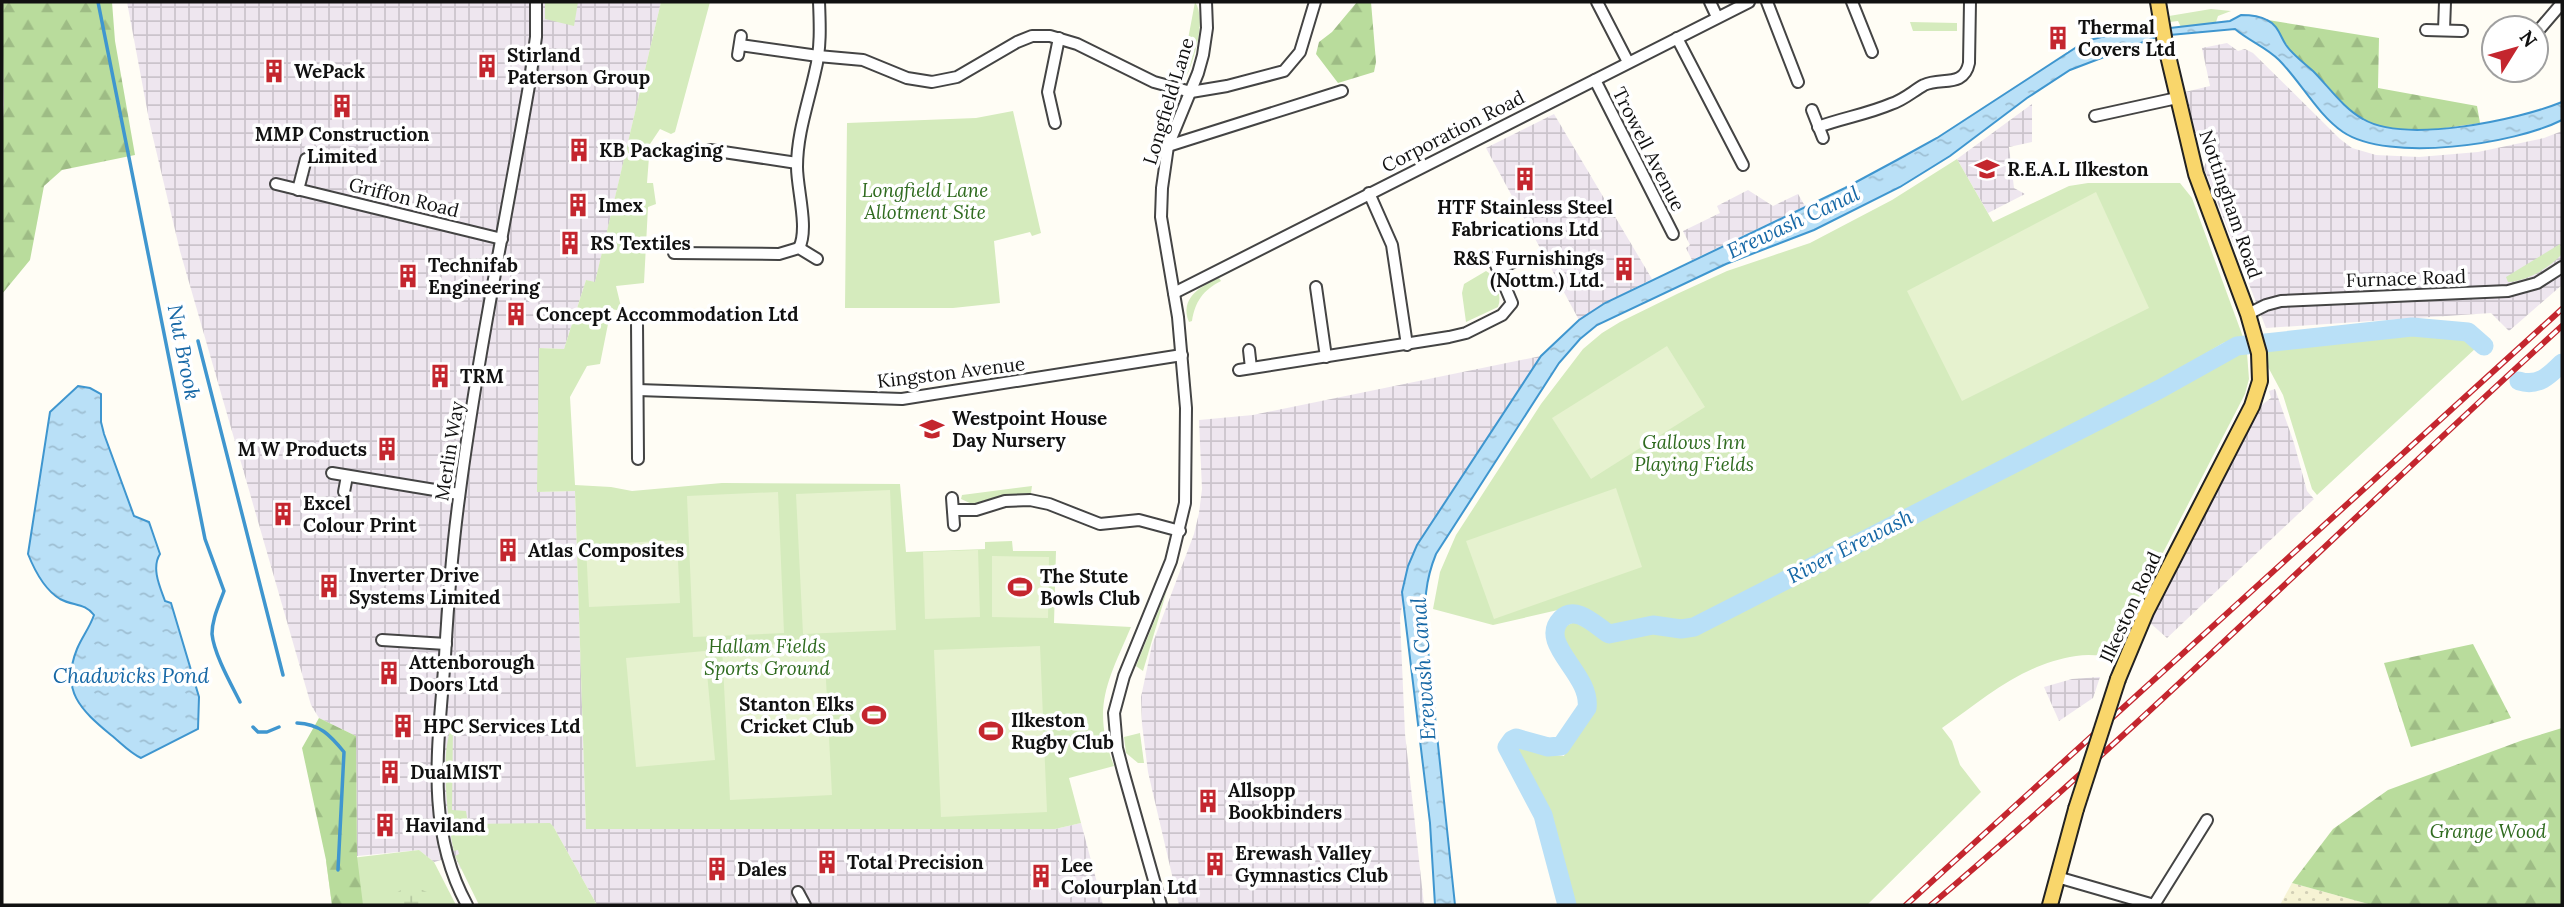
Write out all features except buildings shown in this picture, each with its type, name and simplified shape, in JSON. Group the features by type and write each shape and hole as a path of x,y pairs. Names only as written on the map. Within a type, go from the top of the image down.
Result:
{"main road":[{"name":"Nottingham Road","path":"2158,2 2177,98 2198,181 2255,335"},
{"name":"Ilkeston Road","path":"2050,905 2118,679 2146,612 2255,399 2261,376 2255,335"}],"street":[{"name":"Merlin Way","path":"467,905 457,886 443,845 438,810 437,757 460,494 530,79 536,37 536,2"},
{"path":"674,253 779,254 799,248 803,225 797,163 805,110 818,57 820,2"},
{"name":"Longfield Lane","path":"1161,905 1123,771 1114,713 1124,676 1171,561 1185,503 1186,408 1174,293 1161,217 1163,169 1168,146 1203,55 1207,28 1206,2"},
{"path":"740,45 818,57 863,60 906,78 932,82 957,77 1009,46 1032,36 1059,38 1154,82 1191,92 1284,71 1300,52 1315,2"},
{"path":"1597,2 1628,62"},
{"path":"1710,2 1717,17"},
{"name":"Corporation Road","path":"1174,293 1749,2"},
{"path":"1768,2 1798,82"},
{"path":"1852,2 1872,52"},
{"path":"1818,127 1888,106 1928,83 1961,78 1969,63 1970,2"},
{"path":"2444,30 2445,2"},
{"path":"2550,22 2562,4"},
{"path":"2426,30 2462,31"},
{"path":"1055,123 1048,92 1059,38"},
{"path":"1677,38 1737,160"},
{"name":"Trowell Avenue","path":"1594,80 1673,234"},
{"path":"1168,146 1342,91"},
{"path":"1327,96 1332,109"},
{"path":"2100,111 2177,98"},
{"path":"1812,110 1823,138"},
{"path":"710,150 797,163"},
{"path":"298,190 306,159"},
{"name":"Griffon Road","path":"276,184 502,239"},
{"path":"1369,193 1392,245 1407,345"},
{"path":"799,248 817,259"},
{"path":"1249,351 1245,369 1407,345 1466,333 1506,312 1511,306 1512,298 1493,258"},
{"path":"1499,269 1515,261"},
{"name":"Furnace Road","path":"2248,314 2281,301 2508,291 2537,282 2562,267"},
{"path":"1316,287 1326,357"},
{"path":"1320,315 1334,312"},
{"path":"637,322 638,459"},
{"name":"Kingston Avenue","path":"638,390 902,399 1182,355"},
{"path":"332,473 460,494"},
{"path":"344,492 347,475"},
{"path":"952,498 954,525"},
{"path":"953,510 976,510 1005,501 1030,500 1049,504 1100,524 1139,520 1180,531"},
{"path":"382,640 446,644"},
{"path":"2057,877 2154,905 2207,820"},
{"path":"798,892 805,905"}],"shaded area":[{"path":"127,2 661,2 595,283 586,280 564,349 540,348 538,492 575,491 586,829 1055,829 1081,823 1103,905 597,905 553,826 508,841 460,869 455,856 434,862 419,850 357,856 356,736 319,718 311,705 180,251 150,125"},
{"path":"2227,43 2238,51 2245,49 2253,53 2340,139 2352,148 2376,155 2419,157 2478,152 2544,138 2562,131 2562,285 2509,331 2491,313 2266,328 2204,168 2207,157 2216,153 2214,137 2196,138 2185,92 2210,86 2202,48"},
{"name":"R.E.A.L Ilkeston","path":"2032,104 2032,142 2009,147 2014,188 2025,194 1988,213 1957,159"},
{"path":"1554,114 1652,279 1579,320 1486,148"},
{"path":"1748,190 1773,206 1798,194 1805,206 1692,260 1686,248 1690,245 1683,231 1720,213 1717,206"},
{"path":"1541,356 1417,545 1408,567 1400,618 1405,734 1424,905 1179,905 1148,772 1141,697 1152,645 1194,534 1199,513 1202,489 1199,420 1253,415"},
{"path":"2275,389 2307,491 2314,499 2167,638 2149,622 2259,407 2271,398 2269,391"},
{"path":"2100,677 2093,698 2059,721 2044,687 2072,679"},
{"path":"2292,883 2372,905 2280,905"}],"green space":[{"path":"2,2 112,2 115,41 135,155 62,170 44,186 30,260 2,294 4,105"},
{"path":"545,2 578,2 574,26 545,19"},
{"name":"Hallam Fields Sports Ground","path":"661,2 710,2 675,132 671,134 660,129 650,144 647,183 653,183 656,204 648,207 644,283 616,286 622,311 611,309 600,364 587,366 570,397 575,485 632,491 722,483 900,484 906,552 985,549 985,542 1012,541 1013,551 1056,551 1054,623 1131,627 1109,679 1103,710 1107,745 1114,766 1069,778 1081,823 1055,829 586,829 575,491 537,492 539,348 564,349 586,280 595,282"},
{"path":"1195,2 1200,19 1198,40 1189,71 1180,82"},
{"path":"1357,2 1371,2 1376,62 1374,72 1338,83 1316,54 1319,42 1332,32"},
{"path":"2211,9 2231,11 2218,16 2216,22 2181,27 2178,21 2170,22 2169,16"},
{"path":"2268,20 2379,38 2378,88 2477,106 2480,123 2406,130 2377,126 2364,120 2348,108 2290,50"},
{"path":"1910,22 1957,23 1957,31 1913,31"},
{"name":"Longfield Lane Allotment Site","path":"1013,111 1041,233 1032,236 1030,232 994,241 1000,303 953,308 845,308 847,123 976,118"},
{"name":"Gallows Inn Playing Fields","path":"1957,159 1993,222 2069,186 2088,183 2180,183 2192,198 2243,337 2223,343 2160,381 1688,624 1644,622 1608,629 1581,610 1571,607 1493,625 1433,609 1440,572 1456,535 1541,404 1583,349 1620,322 1679,293 1727,271 1810,243 1892,200"},
{"path":"2096,192 2149,308 1962,401 1907,291"},
{"path":"2560,244 2562,254 2551,264 2530,276 2508,282 2506,277"},
{"path":"1486,271 1498,290 1498,307 1466,322 1462,293 1464,284"},
{"path":"1219,278 1221,281 1201,297 1192,321 1189,322 1189,300 1199,289"},
{"path":"2459,334 2476,348 2317,495 2312,489 2283,395 2267,365 2264,352 2360,338"},
{"path":"1667,346 1705,407 1591,479 1552,418"},
{"path":"2239,353 2247,353 2249,379 2245,394 2151,576 2114,656 2076,656 2038,667 1989,694 1942,728 1952,741 1960,765 1981,792 1867,905 1571,905 1571,896 1546,816 1513,747 1514,744 1520,743 1553,755 1564,756 1575,731 1593,706 1586,678 1564,650 1558,630 1574,622 1608,640 1650,630 1690,636"},
{"path":"1032,486 1031,493 1000,496 972,504 961,499 962,495"},
{"path":"1616,488 1642,567 1494,619 1466,541"},
{"path":"890,490 896,630 803,634 796,494"},
{"path":"778,492 784,633 693,637 687,496"},
{"path":"677,540 680,603 589,607 586,545"},
{"path":"978,550 980,617 925,619 923,552"},
{"name":"The Stute Bowls Club","path":"992,556 1049,557 1048,618 992,617"},
{"path":"1167,590 1143,671 1136,666"},
{"path":"824,642 832,795 730,800 722,647"},
{"path":"2473,644 2511,718 2411,747 2384,663"},
{"name":"Ilkeston Rugby Club","path":"1040,646 1047,812 941,817 934,650"},
{"path":"705,651 715,760 636,767 626,658"},
{"path":"319,718 356,736 357,856 363,905 332,905 326,860 302,748"},
{"path":"453,726 452,810 466,811 468,824 550,823 597,905 479,905 455,856 459,854 458,850 454,851 449,824 446,750"},
{"name":"Grange Wood","path":"2562,728 2562,905 2372,905 2292,883 2333,829 2388,790"},
{"path":"1140,733 1144,763 1138,763 1126,753 1124,737"},
{"path":"419,850 434,862 456,905 332,905 326,861"},
{"path":"410,885 427,892 437,905 386,905 394,894"}],"water":[{"name":"Erewash Canal","path":"2241,15 2271,22 2289,49 2343,103 2363,119 2382,126 2406,129 2462,127 2518,116 2562,102 2562,120 2541,129 2484,143 2452,147 2390,147 2364,141 2343,132 2317,107 2279,60 2235,29 2159,36 2070,70 2027,98 1950,156 1900,187 1814,230 1726,264 1597,325 1580,339 1559,363 1436,554 1427,583 1426,631 1455,905 1435,905 1430,823 1402,592 1408,566 1417,545 1541,356 1579,320 1605,303 1845,188 1897,160 1937,138 2086,41 2148,25 2170,28 2230,21"},
{"name":"Chadwicks Pond","path":"78,386 101,394 104,434 134,516 149,522 160,554 156,565 159,584 165,601 171,603 199,697 198,729 141,758 129,751 91,717 76,698 72,688 72,664 94,615 87,608 55,595 41,579 28,554 50,412"}],"waterway":[{"name":"Nut Brook","path":"98,2 205,539 224,591 213,623 213,642 240,702"},
{"name":"River Erewash","path":"1567,905 1543,815 1507,747 1516,738 1548,747 1561,746 1587,708 1582,683 1556,639 1555,629 1567,615 1586,618 1609,634 1653,625 1681,629 1694,627 2160,389 2237,346 2412,327 2468,332 2484,346"},
{"path":"198,341 283,675"},
{"name":"River Erewash","path":"2519,381 2538,381 2562,363"},
{"name":"Nut Brook","path":"297,723 324,732 344,752 338,870"},
{"name":"Nut Brook","path":"253,727 258,732 279,727"}],"railway":[{"path":"1906,905 2562,309"},
{"path":"1931,905 2171,691 2562,326"}],"place":[{"name":"Thermal Covers Ltd","path":"2058,38"},
{"name":"Stirland Paterson Group","path":"487,66"},
{"name":"WePack","path":"274,71"},
{"name":"MMP Construction Limited","path":"342,106"},
{"name":"KB Packaging","path":"579,150"},
{"name":"R.E.A.L Ilkeston","path":"1987,169"},
{"name":"HTF Stainless Steel Fabrications Ltd","path":"1525,179"},
{"name":"Imex","path":"578,205"},
{"name":"RS Textiles","path":"570,243"},
{"name":"R&S Furnishings (Nottm.) Ltd.","path":"1624,269"},
{"name":"Technifab Engineering","path":"408,276"},
{"name":"Concept Accommodation Ltd","path":"516,314"},
{"name":"TRM","path":"440,376"},
{"name":"Westpoint House Day Nursery","path":"932,429"},
{"name":"M W Products","path":"387,449"},
{"name":"Excel Colour Print","path":"283,514"},
{"name":"Atlas Composites","path":"508,550"},
{"name":"Inverter Drive Systems Limited","path":"329,586"},
{"name":"The Stute Bowls Club","path":"1020,587"},
{"name":"Attenborough Doors Ltd","path":"389,673"},
{"name":"Stanton Elks Cricket Club","path":"874,715"},
{"name":"HPC Services Ltd","path":"403,726"},
{"name":"Ilkeston Rugby Club","path":"991,731"},
{"name":"DualMIST","path":"390,772"},
{"name":"Allsopp Bookbinders","path":"1208,801"},
{"name":"Haviland","path":"385,825"},
{"name":"Total Precision","path":"827,862"},
{"name":"Erewash Valley Gymnastics Club","path":"1215,864"},
{"name":"Dales","path":"717,869"},
{"name":"Lee Colourplan Ltd","path":"1041,876"}]}
